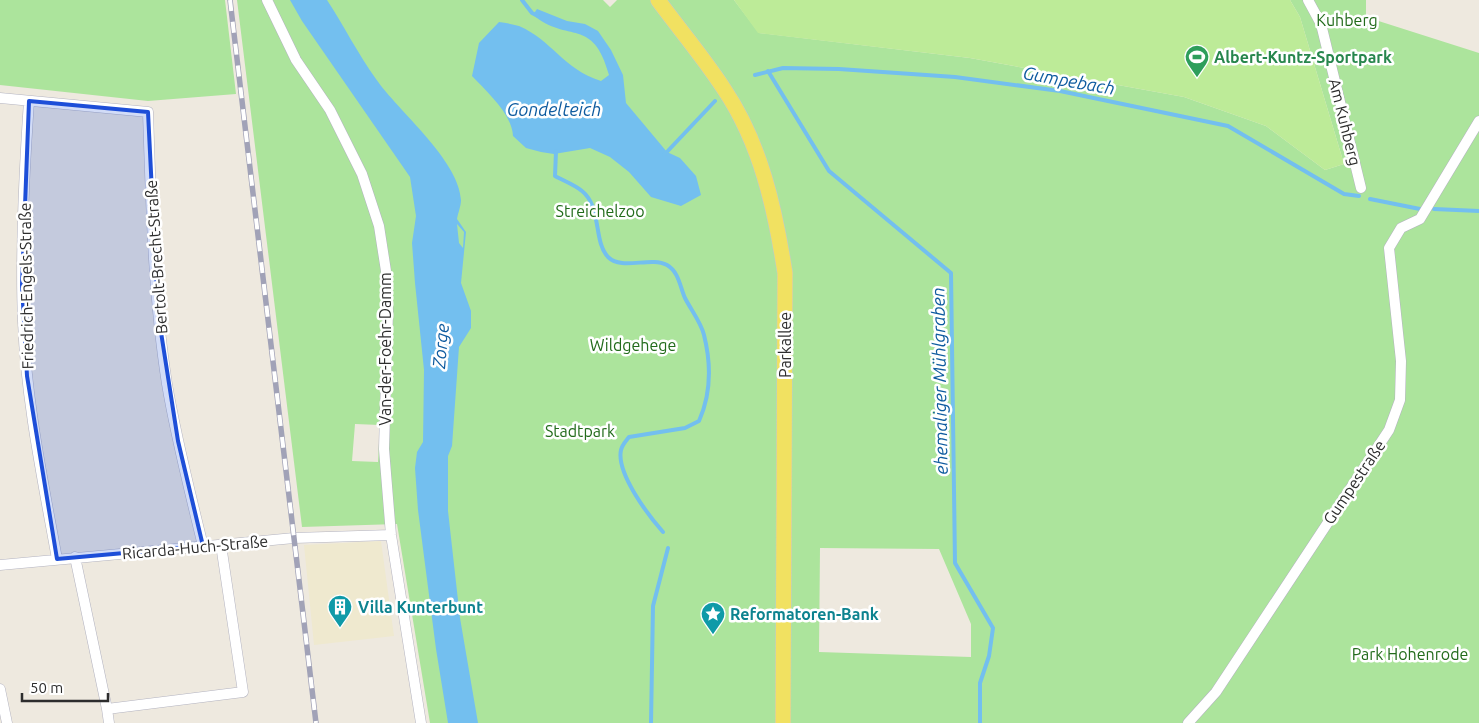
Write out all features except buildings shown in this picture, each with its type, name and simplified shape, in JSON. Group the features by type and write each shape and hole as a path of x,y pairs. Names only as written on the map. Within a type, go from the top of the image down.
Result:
{"main road":[{"name":"Parkallee","path":"658,0 725,90 766,178 777,221 785,273 783,723"}],"street":[{"name":"Van-der-Foehr-Damm","path":"267,0 296,60 330,110 362,174 379,226 386,271 388,310 384,449 391,535 421,723"},
{"name":"Am Kuhberg","path":"1308,0 1321,24 1361,188"},
{"name":"Bertolt-Brecht-Straße","path":"0,98 148,112 152,243 158,313 175,422 203,546"},
{"name":"Friedrich-Engels-Straße","path":"29,101 22,222 23,323 27,376 38,454 57,559"},
{"name":"Gumpestraße","path":"1188,723 1216,692 1389,430 1400,400 1401,361 1389,248 1402,228 1420,219 1479,122"},
{"name":"Ricarda-Huch-Straße","path":"0,565 294,538 391,535"},
{"path":"106,709 243,692 221,545"},
{"path":"75,557 106,709 107,723"},
{"path":"0,689 7,723"}],"highlighted area":[{"path":"29,101 148,112 158,313 178,441 203,546 57,559 27,376 22,285"}],"shaded area":[{"path":"381,541 394,636 314,645 304,545"}],"green space":[{"path":"0,0 225,0 236,94 148,101 0,85"},
{"path":"237,0 603,0 610,7 617,0 734,0 759,33 970,58 1184,97 1266,126 1325,170 1344,164 1300,17 1290,0 1366,0 1366,17 1479,53 1479,723 430,723 397,524 302,527","holes":["355,424 380,425 378,462 352,461","820,548 939,549 971,624 971,657 819,652"]},
{"name":"Albert-Kuntz-Sportpark","path":"734,0 1290,0 1300,17 1344,164 1325,170 1266,126 1184,97 970,58 758,33"}],"water":[{"name":"Zorge","path":"290,0 327,0 376,79 426,136 450,169 458,185 461,205 457,219 466,232 461,283 471,311 471,328 459,347 452,446 448,456 448,511 460,618 478,723 448,723 436,649 418,510 415,468 417,452 423,442 424,370 412,243 416,216 410,177 302,21","holes":["457,224 464,232 463,248 459,243"]},
{"name":"Gondelteich","path":"537,9 567,21 585,24 598,31 611,50 623,75 626,103 667,152 680,158 696,176 701,195 681,206 651,197 629,172 610,157 590,148 554,154 541,152 526,148 513,136 512,128 504,112 472,76 479,43 499,22 519,26 530,32 567,62 588,76 601,81 609,75 603,57 595,45 587,38 557,28 533,15"}],"waterway":[{"path":"522,0 532,13 538,16"},
{"name":"Gumpebach","path":"755,75 783,68 839,69 955,77 1060,91 1228,126 1344,194 1359,196"},
{"name":"ehemaliger Mühlgraben","path":"768,71 829,171 951,273 955,563 993,628 989,656 980,683 980,723"},
{"name":"Gumpebach","path":"664,155 715,101"},
{"path":"556,151 555,176 573,185 588,198 595,215 600,242 608,257 621,263 653,262 667,265 671,268 677,276 685,298 703,330 708,356 709,378 706,400 699,421 685,428 629,437 621,450 623,470 628,482 642,505 663,532"},
{"name":"Gumpebach","path":"1370,199 1420,209"},
{"name":"Gumpebach","path":"1434,209 1479,211"},
{"path":"651,723 653,606 668,548"}],"railway":[{"path":"230,0 316,723"}],"place":[{"name":"Albert-Kuntz-Sportpark","path":"1197,78"},
{"name":"Villa Kunterbunt","path":"340,628"},
{"name":"Reformatoren-Bank","path":"713,635"}],"park label":[{"name":"Kuhberg","path":"1347,20"},
{"name":"Streichelzoo","path":"600,211"},
{"name":"Wildgehege","path":"633,345"},
{"name":"Stadtpark","path":"580,431"},
{"name":"Park Hohenrode","path":"1410,654"}]}
